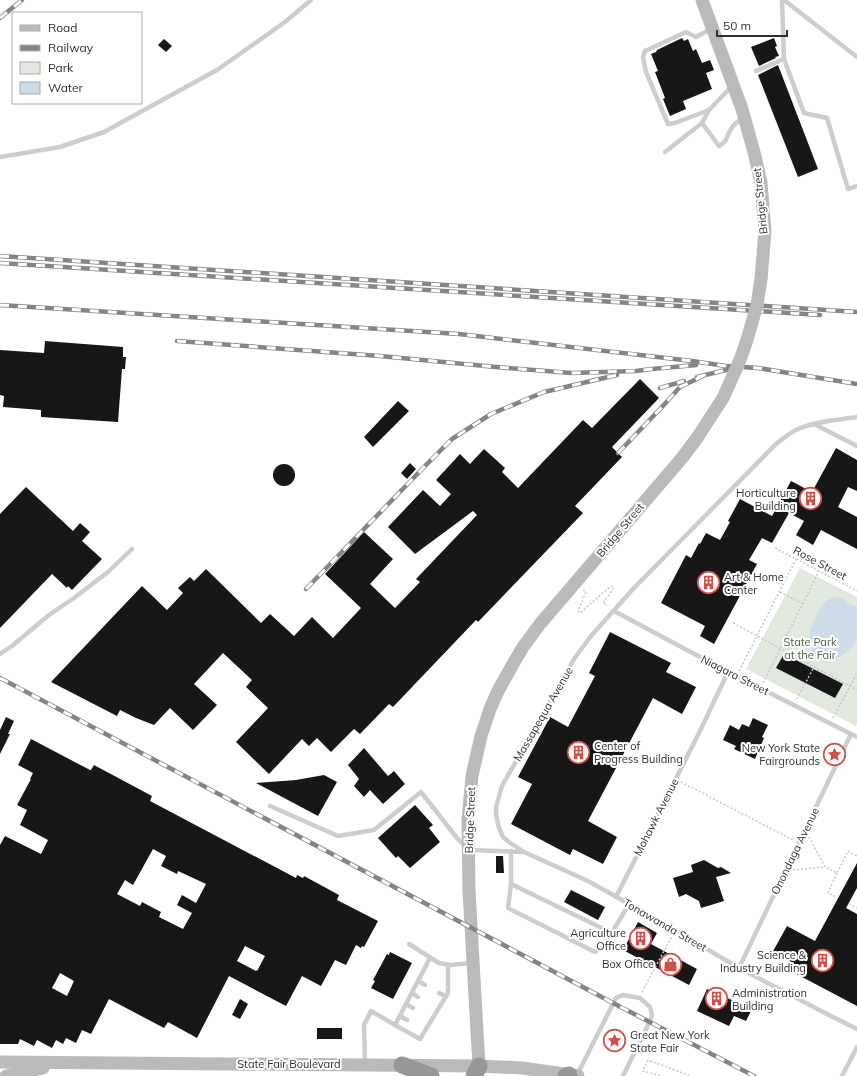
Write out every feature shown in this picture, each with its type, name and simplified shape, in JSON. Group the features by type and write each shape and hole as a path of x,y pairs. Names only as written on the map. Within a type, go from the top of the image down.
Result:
{"highway":[{"path":"402,1065 431,1076"}],"main road":[{"name":"Bridge Street","path":"478,1073 474,963 469,891 468,820 472,776 481,736 490,709 523,647 540,624 682,458 697,438 723,398 740,360 757,305 765,231 761,183 745,117 702,0"},
{"name":"State Fair Boulevard","path":"0,1062 402,1065 478,1073 522,1068 572,1076"},
{"path":"6,1076 61,1062"}],"lane":[{"path":"0,157 60,147 104,132 217,70 285,22 311,0"},
{"path":"783,0 857,57"},
{"path":"783,0 784,59 804,113 827,118 848,189 857,186"},
{"path":"709,110 675,123 668,124 646,72 643,57 645,51 686,32 696,37 712,29"},
{"path":"756,71 784,59"},
{"path":"665,152 702,123 709,110 733,84"},
{"path":"702,123 719,146 725,143 731,129 737,122 745,117"},
{"name":"Massapequa Avenue","path":"499,828 496,807 502,786 574,659 591,636 633,589 777,443 798,429 832,420 857,417"},
{"path":"814,424 857,446"},
{"path":"0,654 12,646 49,615 108,572 132,549"},
{"name":"Niagara Street","path":"614,611 728,672 857,737"},
{"name":"Mohawk Avenue","path":"616,897 728,672"},
{"name":"Onondaga Avenue","path":"739,968 851,734"},
{"path":"270,806 338,836 374,830 421,792 468,850 524,852"},
{"name":"Tonawanda Street","path":"499,828 503,836 509,842 524,852 588,882 675,930 739,968 857,1029"},
{"path":"511,851 511,884 508,908 595,952 604,946 629,904"},
{"path":"511,884 612,933"},
{"path":"409,944 439,963 474,963"},
{"path":"395,1025 430,958"},
{"path":"365,1065 364,1026 370,1011 420,1040 423,1029 433,1019 448,993 448,964"},
{"path":"418,981 425,985"},
{"path":"439,992 446,996"},
{"path":"412,993 418,997"},
{"path":"572,1076 616,998 624,995 640,998 650,1007 652,1015 623,1076"},
{"path":"406,1004 413,1008"},
{"path":"433,1006 439,1009"},
{"path":"400,1016 407,1020"},
{"path":"427,1016 433,1019"},
{"path":"843,1075 857,1047"}],"path":[{"name":"Rose Street","path":"775,548 857,591"},
{"path":"736,676 796,560"},
{"path":"760,688 819,571"},
{"path":"574,584 586,592 578,611 580,613 611,586 614,588 603,603 614,611"},
{"path":"780,592 803,604"},
{"path":"732,623 857,690"},
{"path":"794,705 814,667"},
{"path":"831,724 857,673"},
{"path":"675,779 798,843"},
{"path":"805,829 825,867"},
{"path":"838,898 828,893 837,873 848,851 857,856"},
{"path":"785,871 825,867 837,873"},
{"path":"849,904 857,908"},
{"path":"640,998 675,930"},
{"path":"660,1076 643,1071 648,1060 691,1076"}],"green space":[{"name":"State Park at the Fair","path":"800,568 857,597 856,726 746,669"}],"water":[{"path":"843,597 848,604 857,606 857,639 850,649 838,658 825,661 819,660 814,654 810,642 810,633 813,623 824,603 831,598"}],"building":[{"path":"682,38 684,41 688,39 693,51 696,49 702,63 710,60 714,70 706,73 712,89 683,101 686,109 670,116 655,72 658,71 651,54"},
{"path":"774,38 777,46 775,47 779,56 759,66 751,47"},
{"path":"164,39 172,46 166,52 158,45"},
{"path":"778,65 818,169 798,177 758,75"},
{"path":"45,341 123,347 123,357 126,357 125,369 122,369 118,422 41,417 41,410 3,407 4,396 0,395 0,350 44,353"},
{"path":"640,379 659,398 612,447 622,457 575,506 583,513 478,622 476,620 393,707 389,704 360,734 354,729 331,752 317,738 309,746 302,739 269,774 236,742 268,708 246,687 252,680 223,653 194,684 217,705 193,730 170,708 154,725 120,710 117,716 51,682 142,586 167,610 183,593 178,588 190,577 194,581 206,569 261,623 270,614 294,636 312,617 333,638 361,608 325,574 364,532 393,559 370,584 395,608 420,582 416,579 477,515 473,511 415,554 388,527 423,490 440,506 451,494 436,480 460,454 470,464 484,449 505,468 502,472 518,488 583,420 592,428"},
{"path":"398,401 409,411 373,447 364,437"},
{"path":"836,448 857,460 857,491 848,487 838,507 857,517 857,549 821,530 813,545 796,535 804,521 789,513 772,543 762,538 749,560 757,564 714,644 700,636 705,626 661,603 686,555 691,558 706,533 720,540 740,499 772,516 791,481 812,492"},
{"path":"410,463 416,469 407,479 401,473"},
{"path":"284,464 292,467 295,475 292,483 284,486 276,483 273,475 276,467"},
{"path":"26,487 73,531 80,523 90,532 82,541 102,559 72,590 68,586 67,588 52,574 0,628 0,514"},
{"name":"Center of Progress Building","path":"610,632 671,663 666,672 696,687 682,714 653,698 588,821 617,837 603,864 573,849 570,855 511,824 532,784 518,777 550,717 568,727 595,676 589,673"},
{"path":"784,654 843,684 835,698 776,668"},
{"path":"6,717 14,721 8,734 10,734 0,754 0,730"},
{"path":"753,718 768,725 762,737 764,738 755,759 734,749 736,746 723,740 730,725 739,730 742,724 749,727"},
{"path":"31,739 90,770 94,765 152,796 150,801 296,878 297,875 303,878 304,876 339,895 337,900 378,921 364,947 362,946 361,948 356,945 346,965 335,960 321,986 302,976 286,1006 229,976 197,1038 168,1022 164,1028 109,999 91,1034 82,1030 76,1043 66,1038 63,1044 56,1040 52,1048 37,1040 34,1046 20,1039 18,1044 0,1044 0,845 5,836 41,854 48,840 20,825 27,810 17,805 33,773 18,765","holes":["153,849 166,856 161,866 177,874 178,871 206,884 196,903 182,895 177,905 192,913 183,929 159,917 161,912 142,902 140,906 117,894 125,880 133,885","245,946 265,956 257,971 237,961","60,973 74,981 67,996 52,988"]},
{"path":"364,748 388,776 394,771 405,784 383,804 370,790 364,797 354,786 359,779 348,765"},
{"path":"324,775 337,782 318,816 256,783 296,780"},
{"path":"415,805 433,825 429,828 440,842 410,868 398,856 396,858 378,838"},
{"path":"496,856 503,856 504,873 496,873"},
{"path":"704,860 731,873 716,877 724,901 701,908 699,901 686,894 679,897 673,878 693,872 691,865"},
{"name":"Science & Industry Building","path":"857,863 857,888 846,908 857,914 857,1006 785,968 788,961 772,953 787,926 815,941"},
{"path":"571,890 605,907 598,920 564,902"},
{"path":"638,922 657,933 651,944 697,969 689,985 623,950"},
{"path":"390,952 412,963 393,999 371,988 375,981 373,980 387,954 389,955"},
{"name":"Administration Building","path":"707,989 752,1009 746,1021 734,1016 729,1026 697,1011"},
{"path":"240,999 248,1004 240,1019 232,1015"},
{"path":"317,1028 342,1028 342,1039 317,1039"}],"railway":[{"path":"0,18 22,0"},
{"path":"0,256 857,312"},
{"path":"0,263 820,315"},
{"path":"0,305 459,334 726,366 758,368 857,384"},
{"path":"177,341 380,356 571,373 636,371 696,365"},
{"path":"697,377 732,370"},
{"path":"306,589 452,439 491,414 544,392 617,375"},
{"path":"618,453 680,387 703,376"},
{"path":"660,388 684,381"},
{"path":"0,678 613,1003 754,1076"}],"place":[{"name":"Horticulture Building","path":"811,499"},
{"name":"Art & Home Center","path":"709,583"},
{"name":"Center of Progress Building","path":"578,752"},
{"name":"New York State Fairgrounds","path":"835,754"},
{"name":"Agriculture Office","path":"641,939"},
{"name":"Science & Industry Building","path":"822,961"},
{"name":"Box Office","path":"670,964"},
{"name":"Administration Building","path":"716,999"},
{"name":"Great New York State Fair","path":"614,1041"}]}
